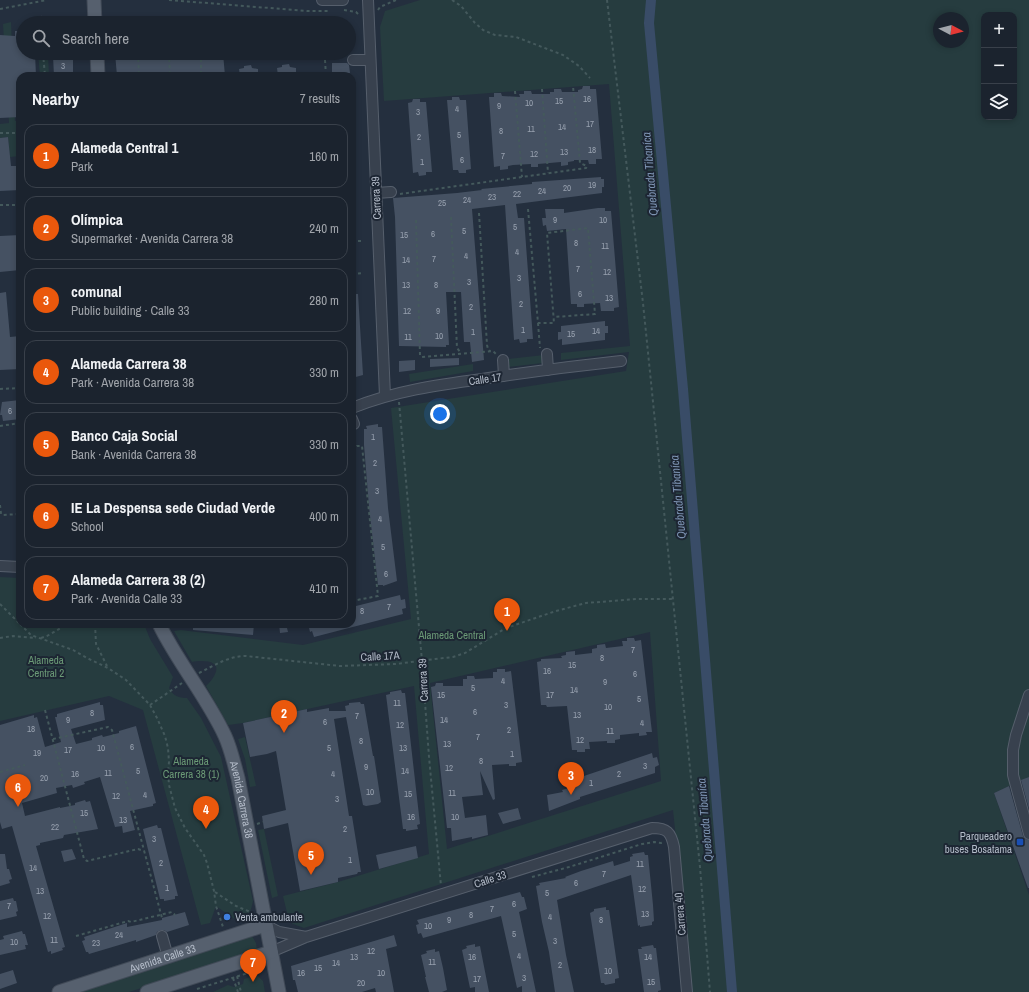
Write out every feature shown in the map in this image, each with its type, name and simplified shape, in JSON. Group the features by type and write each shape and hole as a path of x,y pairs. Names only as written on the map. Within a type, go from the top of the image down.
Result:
{"main road":[{"path":"94,0 95,16"},
{"path":"97,60 98,72"},
{"name":"Avenida Carrera 38","path":"161,628 172,649 183,683 215,717 229,747 238,778 279,992"},
{"name":"Avenida Calle 33","path":"60,992 265,925"},
{"path":"147,992 272,958"}],"street":[{"path":"322,0 343,0"},
{"name":"Carrera 39","path":"368,0 385,396"},
{"path":"353,60 370,60"},
{"path":"376,193 395,193"},
{"path":"544,352 548,370"},
{"path":"501,376 503,360"},
{"name":"Calle 17","path":"356,407 385,396 420,388 621,361"},
{"path":"0,566 16,567"},
{"path":"1029,695 1016,735 1013,756 1013,775 1029,834"},
{"name":"Calle 33","path":"272,958 306,937 652,828 660,828 668,832 672,837"},
{"name":"Carrera 40","path":"672,837 687,992"},
{"name":"Calle 33","path":"265,925 278,932 306,937"},
{"path":"162,936 168,957"}],"path":[{"path":"0,9 47,0"},
{"path":"169,0 307,11 333,11"},
{"path":"341,10 356,12 362,17 374,16 380,7 396,0"},
{"path":"452,0 461,6 475,23 484,30 495,35 516,36 563,55 579,66 590,78"},
{"path":"607,0 643,303 700,867 710,992"},
{"path":"44,60 45,72"},
{"path":"138,60 139,72"},
{"path":"169,60 170,72"},
{"path":"201,60 202,72"},
{"path":"325,60 326,72"},
{"path":"395,193 586,168 586,166 580,163 573,86"},
{"path":"542,89 548,173"},
{"path":"515,91 522,177"},
{"path":"0,133 16,133"},
{"path":"0,205 16,205"},
{"path":"528,208 538,323 544,352"},
{"path":"479,213 487,345 490,351"},
{"path":"450,217 457,348 462,354"},
{"path":"416,220 420,355 422,357 490,351 496,353 501,376"},
{"path":"538,323 554,323 548,233 588,228 595,314 554,318"},
{"path":"356,242 363,241"},
{"path":"356,274 364,273"},
{"path":"0,389 16,388"},
{"name":"Carrera 39","path":"398,393 442,894"},
{"path":"0,426 16,424"},
{"path":"356,447 362,446 378,596 356,600"},
{"path":"0,505 0,514 16,514"},
{"name":"Calle 17A","path":"150,705 183,683 229,658 236,656 340,666 396,664 422,661 465,653 506,628 556,611 586,603 637,599 673,599"},
{"path":"0,604 16,620"},
{"path":"24,628 31,635 73,650 108,668 126,680 150,705 158,718 168,748 169,785 175,808 185,828 204,855 223,929 229,926"},
{"path":"0,638 13,636 40,638 47,636 61,628"},
{"path":"95,628 96,644 108,668"},
{"path":"45,710 84,860 87,861 138,849 144,851"},
{"path":"52,739 108,727 112,730 162,918"},
{"path":"0,772 25,765"},
{"path":"527,878 569,867 642,844 654,842 661,843 672,837"},
{"path":"214,891 227,901 253,913 250,917"},
{"path":"76,936 128,921 131,922 172,912 175,915"},
{"path":"193,990 237,977 272,958"},
{"path":"237,977 241,992"},
{"path":"233,978 238,992"}],"green space":[{"name":"Alameda Central","path":"420,0 1029,0 1029,777 994,793 1029,895 1029,992 692,992 673,810 304,928 289,921 283,896 338,882 429,854 414,686 228,725 206,686 216,672 216,666 209,662 192,662 174,631 181,630 303,645 411,619 391,408 626,371 629,352 561,360 561,353 630,346 609,84 384,101 380,27 385,11","holes":["650,632 661,781 447,849 430,683"]},
{"path":"11,22 16,121 16,156 10,157 8,137 0,138 0,124 9,123 3,24"},
{"path":"39,60 48,60 49,72 40,72"},
{"path":"544,355 543,363 507,367 507,359"},
{"path":"473,364 473,371 410,382 409,374"},
{"path":"0,577 16,578 16,628 146,628 150,639 173,677 169,688 176,696 187,698 201,718 221,757 253,901 250,912 246,916 236,920 216,906 210,923 201,925 143,710 109,696 0,721"},
{"path":"245,737 256,786 250,787 245,759 238,739"},
{"path":"264,829 278,896 272,898 258,830"},
{"path":"252,936 256,943 257,951 129,992 79,992"},
{"path":"257,975 263,981 265,992 213,992 228,985 234,987 243,984 244,979"}],"building":[{"path":"16,31 16,60 35,60 36,72 16,72 16,117 0,118 0,35 15,36"},
{"path":"53,60 73,60 73,72 54,72"},
{"path":"116,60 224,60 225,72 117,72"},
{"path":"332,63 347,63 349,65 350,72 332,72"},
{"path":"289,64 290,67 296,68 296,72 278,72 277,68 282,67 282,65"},
{"path":"251,65 252,68 258,69 258,72 239,72 239,69 244,68 244,66"},
{"path":"583,86 590,86 590,89 596,89 602,159 596,159 596,164 589,164 588,160 574,160 568,162 568,165 561,166 561,162 538,164 538,167 531,167 531,164 513,165 508,166 508,169 500,170 500,166 494,167 489,97 494,97 494,93 501,93 502,96 520,97 519,94 524,94 524,91 531,91 532,94 550,94 550,92 554,92 554,89 561,89 562,92 578,92 578,90 582,89"},
{"path":"452,97 459,97 460,100 466,100 471,169 466,170 466,173 459,173 458,170 453,170 447,100 452,100"},
{"path":"413,99 420,99 420,102 426,102 432,172 426,172 426,175 419,176 418,172 413,173 408,103 412,102"},
{"path":"8,137 11,166 16,166 16,190 0,191 0,138"},
{"path":"601,177 601,179 604,179 602,193 516,204 518,218 524,218 533,339 527,339 527,342 520,343 519,339 514,340 505,205 472,209 484,360 472,362 470,342 464,342 461,292 446,292 449,345 446,345 446,347 399,346 395,217 393,198 457,193 532,184 532,182"},
{"path":"605,208 605,211 611,211 619,307 614,308 614,311 601,311 600,303 584,304 584,307 577,307 577,304 571,304 566,229 547,231 546,225 543,226 542,218 546,218 545,209 564,209 564,213"},
{"path":"16,235 16,270 0,272 0,236"},
{"path":"6,292 10,337 16,336 16,369 0,370 0,293"},
{"path":"356,294 358,294 363,375 356,377"},
{"path":"605,321 605,326 608,326 608,333 605,333 605,340 562,345 562,339 558,340 558,332 561,332 561,326"},
{"path":"459,358 459,365 430,367 430,359"},
{"path":"415,360 415,370 399,372 399,361"},
{"path":"16,400 16,419 3,421 2,415 0,415 2,402"},
{"path":"378,424 378,427 382,427 388,508 397,581 383,586 378,585 364,445 364,429 367,429 366,426"},
{"path":"400,595 401,600 405,599 406,608 402,609 403,614 356,626 356,606"},
{"path":"193,628 254,628 253,635 193,630"},
{"path":"279,628 287,628 288,632 280,633"},
{"path":"309,628 349,628 314,637 312,631 310,632"},
{"path":"627,638 634,638 635,641 641,640 652,732 646,732 647,735 639,736 639,733 620,735 620,739 615,740 615,743 607,743 607,741 589,742 590,749 585,749 585,752 577,752 577,750 572,750 567,706 547,707 546,705 541,705 537,662 541,661 541,659 562,658 561,656 566,655 566,652 575,651 575,655 592,653 592,649 597,648 597,645 605,644 606,648 623,646 622,641 627,641"},
{"path":"497,669 505,669 505,672 511,671 522,762 516,763 516,766 509,766 509,764 492,765 495,799 493,800 480,771 483,795 462,797 465,818 486,815 488,835 472,839 472,837 452,841 451,828 447,828 431,687 435,686 436,683 443,683 443,686 463,686 463,679 467,679 467,676 474,676 475,679 493,678 493,672 497,672"},
{"path":"401,690 402,693 405,693 420,824 417,825 418,829 406,831 406,829 403,829 386,695 390,694 390,692"},
{"path":"100,702 100,705 103,705 105,720 71,729 76,744 92,740 92,738 102,735 103,737 119,733 119,731 136,726 156,803 153,804 153,806 130,811 135,830 123,833 122,826 115,827 100,777 84,782 85,784 73,788 72,785 56,788 57,793 22,803 25,816 60,807 75,805 75,803 85,800 86,802 90,801 98,829 64,835 63,838 40,843 40,845 36,846 65,947 62,948 63,950 51,954 51,951 48,952 12,826 2,829 0,822 0,725 34,715 34,718 37,717 45,747 61,742 55,717 57,717 57,714"},
{"path":"360,702 361,704 364,704 374,756 381,802 378,804 363,805 346,717 334,719 349,816 352,816 361,872 338,878 338,882 300,891 288,823 264,829 262,816 286,810 276,751 250,757 243,723 307,709 307,712 329,708 329,711 346,711 345,706 349,705 349,703"},
{"path":"652,753 653,758 657,757 659,765 655,767 655,773 580,797 580,799 549,811 547,795 563,792 562,790 569,788 566,781"},
{"path":"1029,777 1029,809 1021,780"},
{"name":"Parqueadero buses Bosatama","path":"1009,786 1023,836 1025,839 1029,840 1029,888 994,793"},
{"path":"518,808 521,819 503,824 498,813"},
{"path":"157,825 158,828 161,828 178,896 175,896 175,899 164,901 164,899 160,899 143,829"},
{"path":"416,846 418,858 379,869 376,855"},
{"path":"72,849 76,859 64,862 61,851"},
{"path":"644,852 645,855 648,855 654,921 652,922 652,925 638,926 631,875 557,900 574,992 555,992 536,886 540,885 539,883 566,878 565,877 581,871 613,861 614,866 630,861 630,857 633,856 632,854"},
{"path":"0,854 5,854 7,869 9,869 12,879 9,880 10,883 0,886"},
{"path":"520,892 522,897 524,897 527,909 519,912 536,992 522,992 522,986 517,988 501,916 423,938 421,933 418,934 416,925 419,924 417,920"},
{"path":"13,898 14,901 16,901 18,911 16,912 17,916 0,920 0,901"},
{"path":"606,907 606,910 609,910 619,978 615,979 615,983 605,985 604,983 601,983 590,913 594,911 594,909"},
{"path":"185,912 189,925 167,932 161,930 157,932 156,935 136,942 136,940 89,954 86,952 82,941 85,940 84,937 127,923 127,927 162,920 162,918"},
{"path":"22,931 23,934 25,934 28,945 25,945 26,949 0,955 0,940 4,939 3,936"},
{"path":"394,935 397,946 386,949 394,992 376,992 375,988 362,992 298,992 295,980 293,980 291,966"},
{"path":"475,944 475,947 480,946 489,992 475,992 475,987 470,988 462,950 467,948 466,946"},
{"path":"653,945 654,948 656,948 661,990 658,992 644,992 638,949"},
{"path":"435,949 435,952 439,951 447,990 442,992 429,992 421,955 427,953 426,951"},
{"path":"13,970 17,983 0,989 0,974"}],"waterway":[{"name":"Quebrada Tibaníca","path":"651,0 649,23 683,389 732,992"}],"place":[{"name":"Alameda Central 1","path":"507,631"},
{"name":"Olímpica","path":"284,733"},
{"name":"comunal","path":"571,795"},
{"name":"IE La Despensa sede Ciudad Verde","path":"18,807"},
{"name":"Alameda Carrera 38","path":"206,829"},
{"name":"Parqueadero buses Bosatama","path":"1020,842"},
{"name":"Banco Caja Social","path":"311,875"},
{"name":"Venta ambulante","path":"227,917"},
{"name":"Alameda Carrera 38 (2)","path":"253,982"}],"park label":[{"name":"Alameda Central 2","path":"46,666"},
{"name":"Alameda Carrera 38 (1)","path":"191,767"}]}
